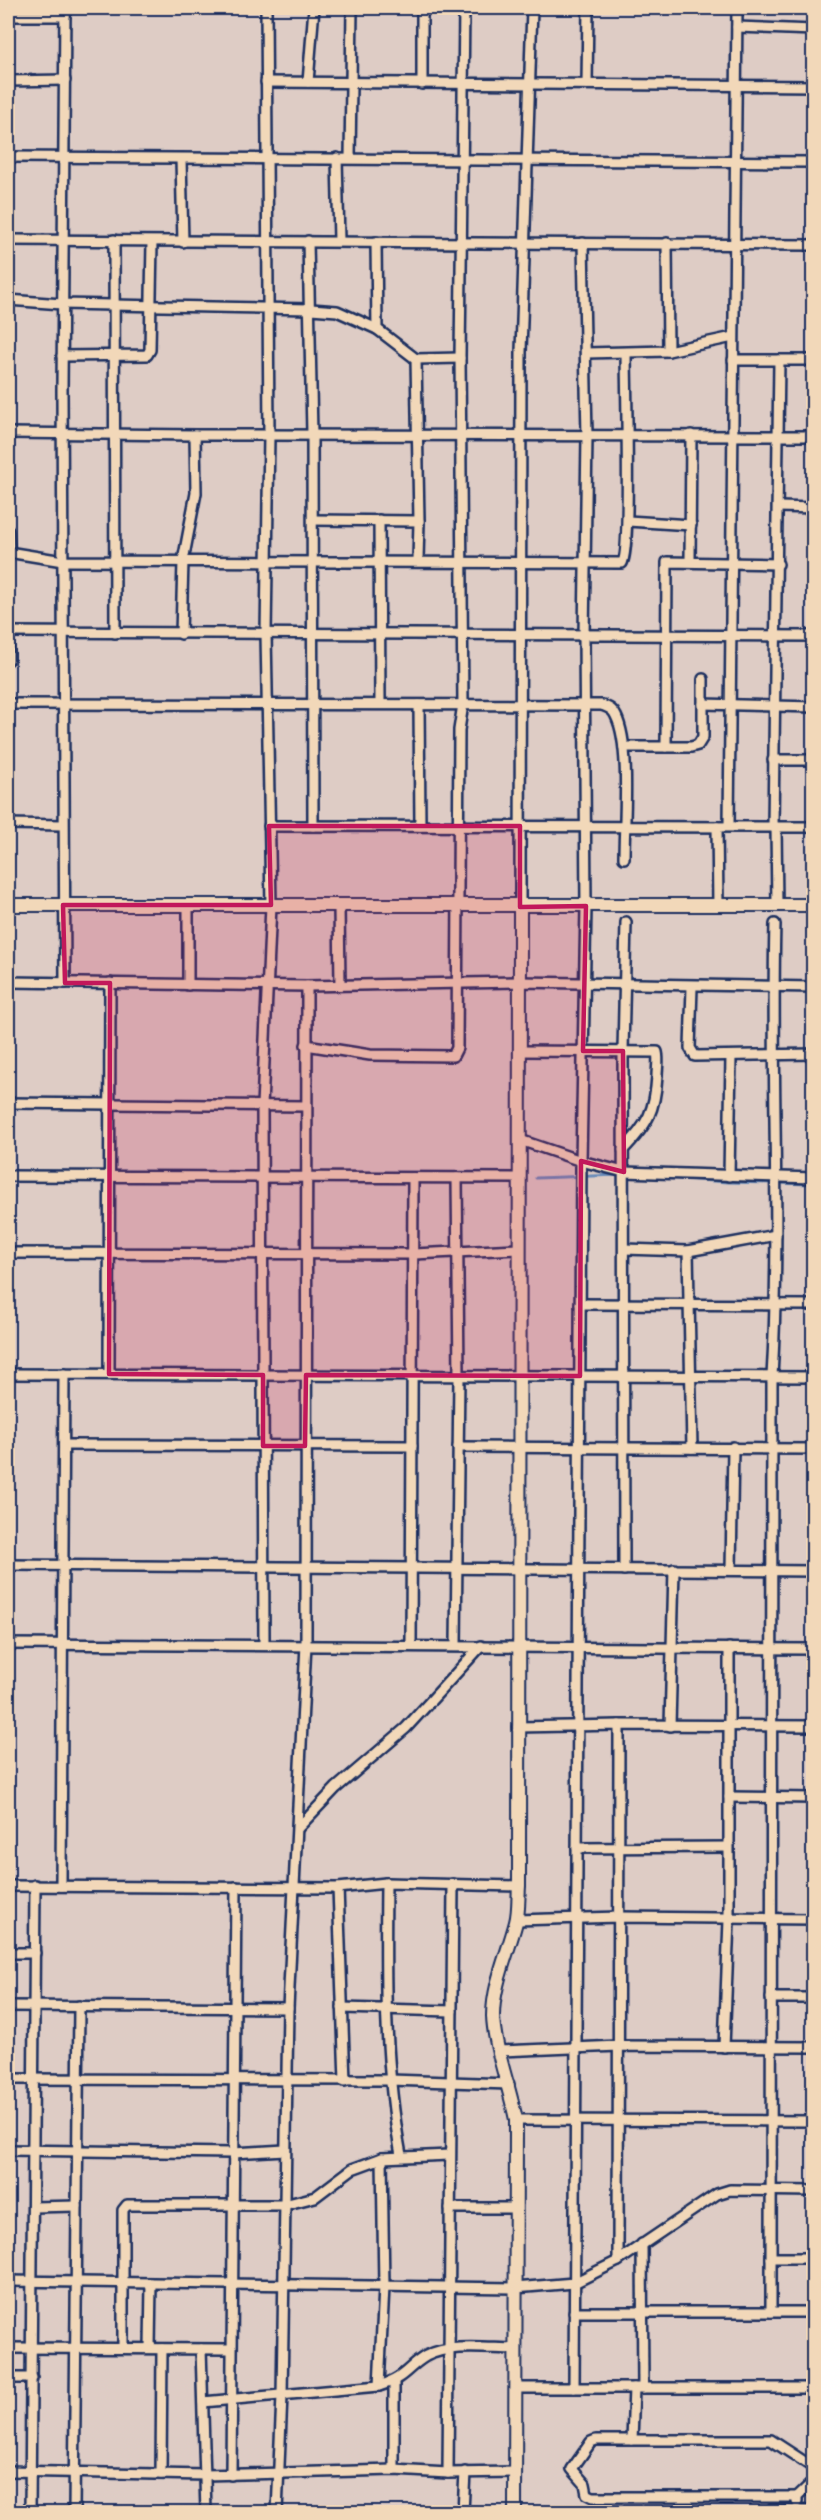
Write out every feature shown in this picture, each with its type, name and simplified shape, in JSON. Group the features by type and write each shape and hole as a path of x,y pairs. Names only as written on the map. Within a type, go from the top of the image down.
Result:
{"main road":[{"path":"8,905 520,907 813,905"},
{"path":"515,2512 516,2120 493,2016 497,1990 516,1920 519,1886 520,907"}],"street":[{"path":"264,1645 262,1106 271,905 266,634 269,435 265,158 266,8"},
{"path":"308,82 314,8"},
{"path":"350,158 352,8"},
{"path":"422,8 422,84"},
{"path":"306,1045 370,1055 453,1056 457,1048 459,730 463,704 460,358 464,8"},
{"path":"520,907 521,435 526,160 532,8"},
{"path":"588,8 588,84"},
{"path":"729,826 737,8"},
{"path":"8,16 65,12 62,239 62,825 65,983"},
{"path":"737,27 813,30"},
{"path":"8,81 64,80"},
{"path":"266,82 813,86"},
{"path":"8,156 813,162"},
{"path":"337,158 339,241"},
{"path":"182,159 183,242"},
{"path":"8,240 813,245"},
{"path":"114,240 115,633"},
{"path":"308,241 313,520 313,826"},
{"path":"62,356 147,355 150,350 152,305 152,242"},
{"path":"376,242 377,329"},
{"path":"574,2388 581,1161 586,906 584,636 587,436 583,243"},
{"path":"667,243 668,351"},
{"path":"8,300 62,304 337,311 377,329 416,359 460,358"},
{"path":"586,353 668,351 733,337"},
{"path":"8,531 8,553 63,561 624,561 628,521 626,352"},
{"path":"416,359 418,560"},
{"path":"733,360 813,360"},
{"path":"777,905 773,705 779,507 779,360"},
{"path":"8,433 813,436"},
{"path":"181,634 183,561 196,493 195,435"},
{"path":"690,561 691,435"},
{"path":"779,507 813,508"},
{"path":"313,520 419,521"},
{"path":"379,520 380,704"},
{"path":"628,521 690,525"},
{"path":"666,747 666,566 670,561 778,564"},
{"path":"8,660 8,632 813,636"},
{"path":"624,747 691,747 701,742 703,679"},
{"path":"8,704 602,705 611,709 619,722 624,747 624,858"},
{"path":"703,704 813,707"},
{"path":"419,705 420,826"},
{"path":"774,760 813,760"},
{"path":"8,824 62,825"},
{"path":"269,826 813,827"},
{"path":"717,827 718,906"},
{"path":"188,905 188,985"},
{"path":"339,906 340,985"},
{"path":"624,1570 623,1051 626,922"},
{"path":"771,2312 772,1377 777,1305 773,1055 775,924"},
{"path":"8,982 269,986 520,982 692,987 813,987"},
{"path":"109,1374 110,983"},
{"path":"277,2512 282,2396 288,2008 306,1644 307,986"},
{"path":"692,987 691,1053 695,1056 813,1054"},
{"path":"520,1051 657,1052 652,1114 643,1129 623,1150"},
{"path":"729,1176 731,1056"},
{"path":"8,1103 306,1106"},
{"path":"520,1140 581,1161 624,1172 813,1178"},
{"path":"8,1176 520,1178"},
{"path":"411,1646 413,1178"},
{"path":"456,1646 459,1376 457,1178"},
{"path":"624,1249 688,1251 776,1235"},
{"path":"8,1253 306,1255 457,1253 519,1249"},
{"path":"688,1251 691,1304 692,1448"},
{"path":"580,1304 813,1305"},
{"path":"8,1374 813,1377"},
{"path":"61,1886 64,1374"},
{"path":"64,1445 412,1446"},
{"path":"458,1447 813,1449"},
{"path":"731,1570 733,1447"},
{"path":"8,1565 813,1571"},
{"path":"670,1726 674,1569"},
{"path":"8,1644 306,1644 813,1649"},
{"path":"298,1828 336,1788 406,1728 481,1646"},
{"path":"724,2047 729,1920 729,1648"},
{"path":"618,2261 619,1725"},
{"path":"518,1727 813,1726"},
{"path":"729,1797 813,1798"},
{"path":"577,1848 728,1847"},
{"path":"8,1886 338,1888 386,1883 519,1886"},
{"path":"386,1883 385,2009 390,2080 401,2155"},
{"path":"448,2473 453,1884"},
{"path":"30,2512 35,1885"},
{"path":"231,2475 230,2349 236,1887"},
{"path":"338,1888 345,2081"},
{"path":"516,1920 619,1917 729,1920 813,1919"},
{"path":"8,1953 35,1953"},
{"path":"771,1998 813,1998"},
{"path":"8,2006 288,2008"},
{"path":"74,2512 79,2006"},
{"path":"342,2008 452,2011"},
{"path":"499,2051 619,2046 813,2047"},
{"path":"8,2079 390,2080 509,2084"},
{"path":"516,2120 813,2121"},
{"path":"8,2150 233,2153 285,2150"},
{"path":"123,2348 123,2210 127,2205 284,2205 315,2198 352,2169 382,2158 401,2155 449,2155"},
{"path":"380,2386 384,2287 382,2158"},
{"path":"8,2282 515,2288 574,2283 618,2261 717,2194 730,2190 813,2191"},
{"path":"33,2207 77,2206"},
{"path":"450,2208 516,2208"},
{"path":"632,2440 638,2388 642,2312 642,2244"},
{"path":"771,2258 813,2258"},
{"path":"150,2348 151,2283"},
{"path":"574,2312 813,2312"},
{"path":"8,2348 230,2349"},
{"path":"161,2474 162,2349"},
{"path":"201,2349 206,2512"},
{"path":"203,2403 380,2386 394,2382 426,2356 450,2349 515,2349"},
{"path":"8,2378 32,2378"},
{"path":"394,2382 394,2470"},
{"path":"515,2388 813,2388"},
{"path":"797,2497 589,2496 585,2484 572,2469 593,2440 771,2440 813,2468"},
{"path":"8,2471 205,2475 394,2470 448,2473 514,2472"},
{"path":"463,2512 465,2472"},
{"path":"796,2511 797,2497 813,2481"},
{"path":"772,2497 772,2511 813,2511"}],"highlighted area":[{"path":"269,826 520,826 520,907 586,906 583,1051 623,1051 624,1172 581,1161 580,1376 306,1375 305,1446 263,1446 263,1375 109,1374 110,983 65,983 63,905 271,905"}],"waterway":[{"path":"536,1178 620,1175"},
{"path":"653,1177 814,1184"}]}
